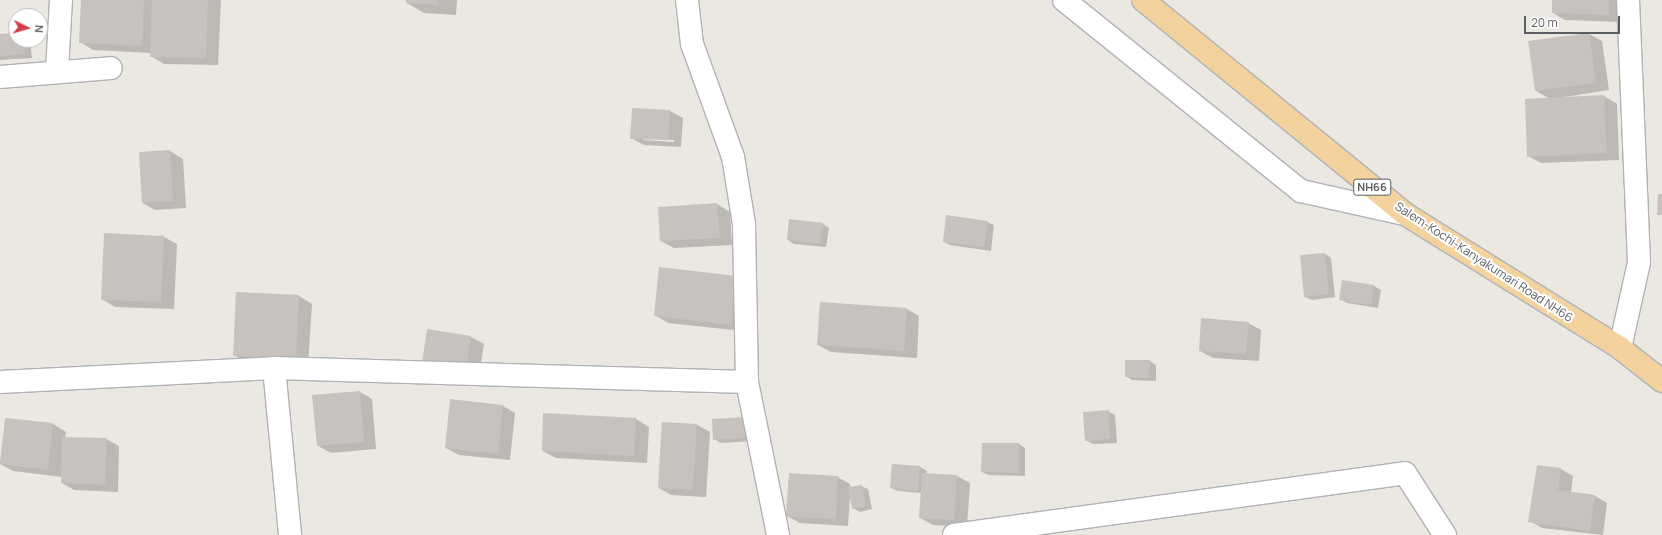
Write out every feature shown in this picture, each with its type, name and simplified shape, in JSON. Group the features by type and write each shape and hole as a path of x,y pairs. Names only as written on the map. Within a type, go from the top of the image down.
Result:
{"highway":[{"name":"Salem-Kochi-Kanyakumari Road NH66","path":"1143,0 1405,214 1620,348 1662,381"}],"street":[{"path":"56,71 61,0"},
{"path":"687,0 692,44 733,157 744,224 747,382 778,535"},
{"path":"1064,0 1301,191 1405,214"},
{"path":"1620,348 1639,262 1628,0"},
{"path":"0,77 56,71 111,68"},
{"path":"0,382 274,368 747,382"},
{"path":"274,368 290,535"},
{"path":"954,535 1405,473 1445,535"}],"building":[{"path":"81,0 144,0 142,46 79,43"},
{"path":"152,0 208,0 206,58 150,57"},
{"path":"406,0 439,0 439,5 406,3"},
{"path":"1552,0 1609,0 1609,15 1552,13"},
{"path":"1589,33 1596,83 1535,91 1528,41"},
{"path":"0,34 8,34 8,48 25,48 25,54 0,56"},
{"path":"1604,95 1607,153 1527,157 1525,99"},
{"path":"632,108 670,110 669,140 630,139"},
{"path":"170,150 173,201 142,203 139,152"},
{"path":"1658,194 1662,194 1662,215 1657,215"},
{"path":"717,203 720,238 660,241 658,207"},
{"path":"946,215 988,221 984,247 943,242"},
{"path":"789,219 823,223 820,244 787,240"},
{"path":"104,233 164,236 161,302 101,300"},
{"path":"1325,253 1329,294 1304,297 1300,255"},
{"path":"659,267 736,276 731,325 654,316"},
{"path":"1342,280 1374,285 1371,305 1339,300"},
{"path":"236,292 299,295 296,359 233,356"},
{"path":"820,302 907,308 904,351 817,345"},
{"path":"1201,318 1249,322 1246,354 1199,351"},
{"path":"427,329 471,336 466,370 422,363"},
{"path":"1125,360 1150,360 1149,378 1125,377"},
{"path":"360,391 364,442 317,446 312,395"},
{"path":"450,399 503,405 498,454 445,448"},
{"path":"1109,410 1110,439 1085,441 1083,412"},
{"path":"543,413 636,418 634,456 542,451"},
{"path":"745,417 746,438 713,440 712,419"},
{"path":"5,418 53,423 48,470 0,464"},
{"path":"662,422 697,424 693,490 658,488"},
{"path":"62,437 107,438 105,485 61,483"},
{"path":"982,443 1019,443 1019,473 981,472"},
{"path":"892,464 920,466 918,491 890,488"},
{"path":"1537,465 1561,468 1558,490 1595,495 1590,531 1528,522"},
{"path":"789,473 838,476 836,519 786,517"},
{"path":"922,473 957,475 954,520 919,518"},
{"path":"862,485 866,506 852,509 848,487"}]}
